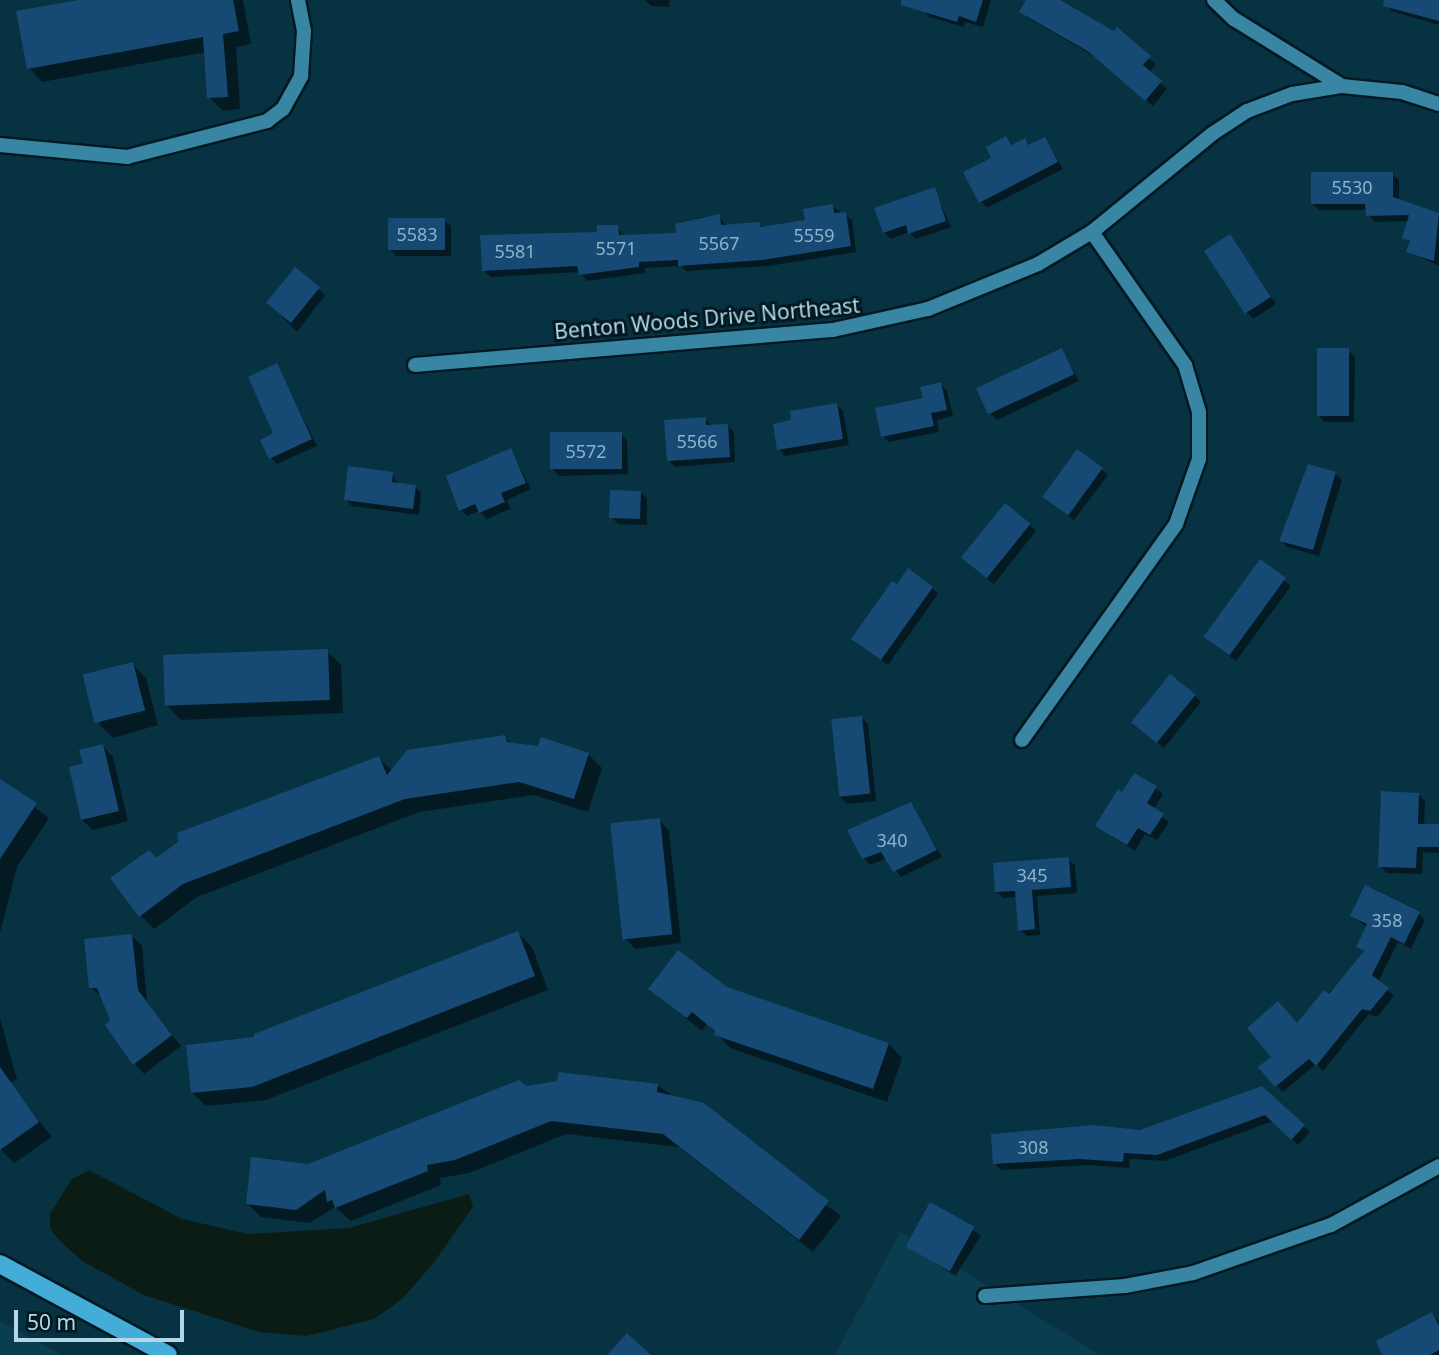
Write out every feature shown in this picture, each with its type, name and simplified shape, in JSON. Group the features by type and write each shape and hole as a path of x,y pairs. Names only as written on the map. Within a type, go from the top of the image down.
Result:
{"main road":[{"path":"0,1265 168,1355"}],"street":[{"path":"0,145 127,157 267,121 283,108 301,76 304,31 298,0"},
{"path":"1214,0 1234,19 1342,86"},
{"name":"Benton Woods Drive Northeast","path":"415,365 865,325 979,291 1092,232 1145,193 1212,134 1247,111 1292,94 1342,86 1402,92 1439,104"},
{"path":"1022,740 1176,524 1191,492 1199,458 1199,412 1185,365 1092,232"},
{"path":"985,1296 1125,1286 1219,1265 1331,1226 1409,1186 1439,1166"}],"shaded area":[{"path":"89,1170 182,1219 248,1234 349,1228 469,1194 473,1207 432,1265 402,1299 374,1319 307,1336 259,1332 144,1295 82,1261 60,1241 50,1229 50,1214 72,1179"},
{"path":"900,1232 1100,1355 835,1355"},
{"path":"0,1321 63,1355 0,1355"}],"building":[{"path":"78,0 233,0 239,31 223,34 228,97 207,98 203,37 27,69 16,11"},
{"path":"901,0 983,0 976,22 959,16 957,22 901,5"},
{"path":"1026,0 1060,0 1114,31 1117,27 1151,56 1143,65 1162,81 1145,101 1089,52 1019,12"},
{"path":"1384,0 1439,0 1439,21 1383,6"},
{"path":"1006,136 1011,145 1025,138 1028,145 1045,137 1058,162 979,203 963,172 991,158 986,147"},
{"path":"1311,172 1393,172 1393,197 1439,213 1434,261 1406,252 1410,241 1402,238 1409,215 1366,216 1365,204 1311,204"},
{"path":"935,187 946,221 908,234 906,225 883,233 874,208"},
{"path":"833,204 834,213 846,212 851,246 762,260 678,266 678,260 639,262 639,267 579,275 577,266 482,271 480,235 597,232 597,225 618,225 619,235 676,233 675,224 720,214 721,225 760,222 760,227 805,220 803,209"},
{"path":"388,218 445,218 445,250 388,250"},
{"path":"1230,234 1271,297 1245,314 1204,251"},
{"path":"295,267 320,287 291,323 266,303"},
{"path":"1062,348 1074,374 988,414 976,388"},
{"path":"1317,348 1349,348 1349,416 1317,416"},
{"path":"277,363 312,439 269,459 260,440 273,433 248,377"},
{"path":"941,382 947,410 931,413 934,426 881,437 875,408 923,398 920,387"},
{"path":"837,403 843,439 777,450 773,424 791,420 790,411"},
{"path":"706,417 706,425 728,424 730,457 667,461 664,420"},
{"path":"550,432 622,432 622,469 550,469"},
{"path":"511,448 526,483 501,493 505,502 479,513 475,504 459,511 446,476"},
{"path":"1077,449 1103,468 1068,516 1042,497"},
{"path":"1308,464 1336,472 1313,550 1279,541"},
{"path":"348,466 393,472 392,482 416,485 413,509 344,500"},
{"path":"610,490 641,491 640,519 609,518"},
{"path":"1005,503 1031,524 987,578 961,557"},
{"path":"1260,559 1286,578 1229,655 1204,637"},
{"path":"908,568 933,587 881,660 851,639 892,581 897,584"},
{"path":"328,649 330,700 165,706 163,655"},
{"path":"133,662 145,711 95,723 83,675"},
{"path":"1170,674 1196,695 1157,743 1131,722"},
{"path":"862,716 870,794 839,797 831,719"},
{"path":"505,735 507,742 538,746 541,737 589,753 574,799 519,782 405,799 183,884 139,917 110,878 149,850 156,858 178,842 177,833 379,756 387,775 407,750"},
{"path":"103,744 119,811 81,820 69,767 83,763 79,750"},
{"path":"1134,773 1157,786 1147,803 1164,814 1150,835 1138,828 1127,845 1095,826 1118,789 1122,792"},
{"path":"0,779 37,803 0,859"},
{"path":"1381,791 1419,793 1418,824 1439,824 1439,847 1417,847 1416,868 1378,867"},
{"path":"911,802 937,850 893,872 881,852 862,859 847,830"},
{"path":"660,818 672,934 623,940 610,823"},
{"path":"1069,857 1071,887 1032,890 1035,929 1018,931 1015,891 995,892 993,863"},
{"path":"1365,885 1420,912 1404,944 1391,937 1372,975 1389,988 1370,1011 1362,1009 1316,1066 1309,1059 1275,1087 1258,1067 1271,1057 1247,1028 1278,1001 1297,1023 1324,990 1329,994 1364,951 1356,947 1367,924 1350,916"},
{"path":"518,931 535,976 252,1087 191,1093 186,1045 254,1037 254,1034"},
{"path":"132,934 138,990 172,1035 133,1065 105,1025 110,1020 97,988 89,988 84,939"},
{"path":"678,950 727,987 889,1043 873,1089 714,1035 715,1031 692,1012 687,1018 648,989"},
{"path":"0,1067 39,1122 0,1150"},
{"path":"559,1072 658,1084 657,1092 704,1103 829,1201 799,1240 663,1134 551,1121 455,1160 427,1165 428,1171 335,1208 332,1200 327,1202 325,1190 296,1210 246,1204 251,1157 308,1164 519,1080 526,1086 557,1081"},
{"path":"1262,1086 1305,1125 1291,1140 1265,1115 1157,1155 1124,1153 1123,1162 1080,1159 993,1164 991,1134 1094,1125 1140,1130"},
{"path":"930,1202 975,1227 950,1271 905,1247"},
{"path":"1432,1312 1439,1326 1439,1350 1430,1355 1382,1355 1376,1341"},
{"path":"627,1333 651,1355 607,1355"}]}
